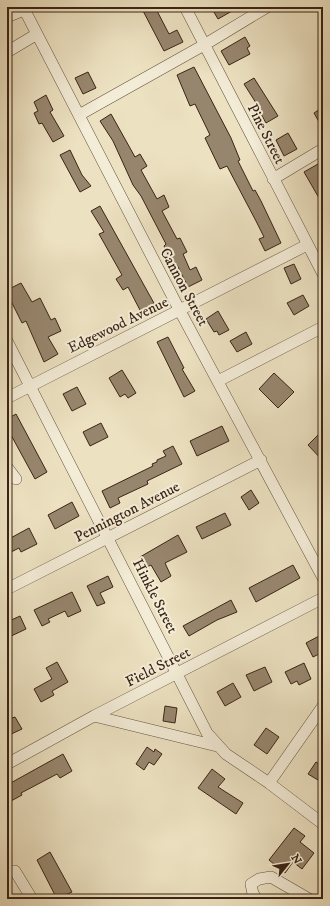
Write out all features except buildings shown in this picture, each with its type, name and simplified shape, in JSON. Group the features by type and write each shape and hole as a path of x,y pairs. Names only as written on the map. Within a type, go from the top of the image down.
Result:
{"street":[{"name":"Pine Street","path":"185,7 323,274"},
{"path":"78,115 204,45 267,7"},
{"path":"7,17 24,8"},
{"name":"Cannon Street","path":"24,8 180,311 323,578"},
{"path":"7,52 37,34"},
{"path":"273,179 323,149"},
{"name":"Edgewood Avenue","path":"7,398 307,245"},
{"path":"218,381 323,327"},
{"name":"Hinkle Street","path":"7,341 109,538 207,733 217,746 226,754 269,783 323,824"},
{"name":"Pennington Avenue","path":"7,589 261,460"},
{"path":"7,467 16,479"},
{"name":"Field Street","path":"8,762 323,598"},
{"path":"269,783 323,706"},
{"path":"94,716 217,746"},
{"path":"7,871 10,869 15,871 32,899"},
{"path":"257,899 253,894 251,884 259,879 271,877 308,899"}]}
